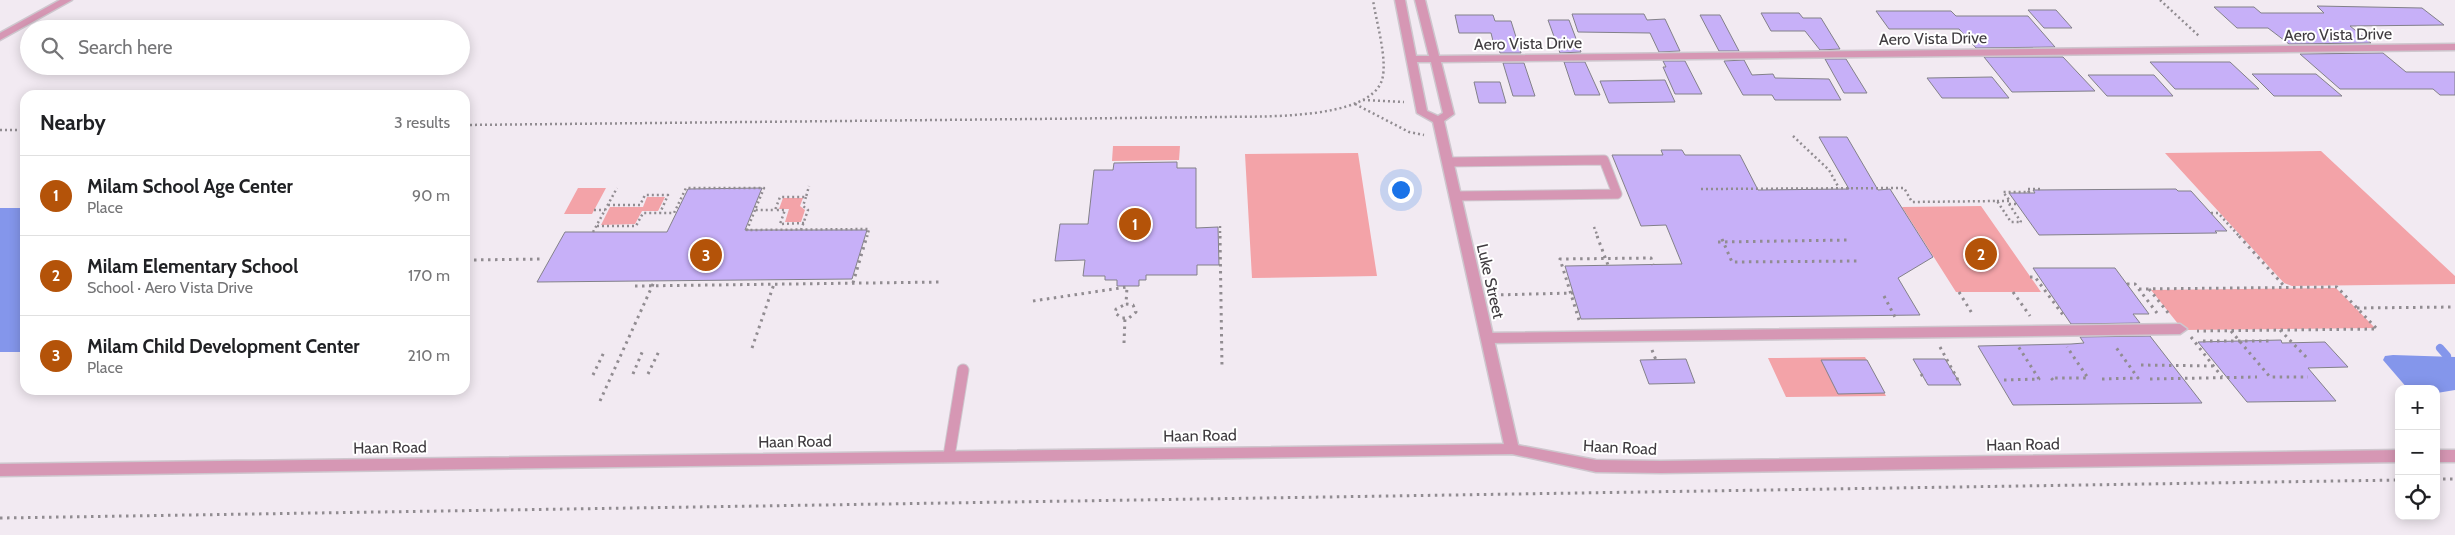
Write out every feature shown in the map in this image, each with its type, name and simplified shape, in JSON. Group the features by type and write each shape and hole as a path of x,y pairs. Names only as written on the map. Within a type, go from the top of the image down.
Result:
{"street":[{"path":"31,20 67,0"},
{"path":"1400,0 1422,113 1438,120 1449,114 1420,0"},
{"path":"0,37 20,26"},
{"name":"Aero Vista Drive","path":"1412,59 2455,47"},
{"name":"Luke Street","path":"1438,120 1512,449"},
{"path":"1488,338 2103,330 2180,327"},
{"name":"Haan Road","path":"0,470 1512,449 1596,466 1651,467 2395,456"},
{"path":"2440,456 2455,456"}],"lane":[{"path":"1448,162 1604,160 1617,194 1456,196"},
{"path":"949,456 963,370"}],"path":[{"path":"470,125 1221,117 1335,110 1363,100 1377,92 1382,81 1373,0"},
{"path":"2160,0 2214,50"},
{"path":"1363,100 1420,102"},
{"path":"1355,103 1409,132 1442,139"},
{"path":"0,130 20,130"},
{"path":"1793,136 1829,170 1839,188"},
{"path":"801,230 808,210 803,206 809,186"},
{"path":"593,232 617,188"},
{"path":"597,226 636,226 643,213 674,213 686,188 764,188 747,230 869,229 853,283"},
{"path":"1701,189 1904,188 1912,202 2010,201 2003,192 2029,192 2027,189 2040,189"},
{"path":"608,205 640,205 645,195 668,195 660,213"},
{"path":"775,210 780,197 806,197"},
{"path":"1996,201 2012,222 2022,222 2009,204 2016,204"},
{"path":"594,210 605,210"},
{"path":"755,210 785,210 780,224 804,223"},
{"path":"2210,213 2218,213 2285,287"},
{"path":"1220,226 1222,367"},
{"path":"1594,226 1608,265"},
{"path":"1718,242 1722,240 1782,239 1848,240"},
{"path":"1722,240 1732,262 1860,261"},
{"path":"1582,328 1560,260 1651,258 1653,265"},
{"path":"470,260 544,260"},
{"path":"2030,277 2036,277 2068,322"},
{"path":"635,286 653,284 944,282"},
{"path":"600,401 653,284"},
{"path":"752,348 774,284"},
{"path":"2127,284 2135,284 2139,290 2164,321 2180,327 2230,331 2377,329 2337,287 2139,290"},
{"path":"1033,301 1127,287 1126,304"},
{"path":"2149,289 2222,377"},
{"path":"1959,292 1978,323"},
{"path":"2013,292 2034,322"},
{"path":"1478,295 1572,293"},
{"path":"1884,296 1900,324"},
{"path":"1126,304 1133,306 1136,312 1132,316 1125,318 1119,317 1115,311 1117,307 1126,304"},
{"path":"2357,308 2455,307"},
{"path":"1124,343 1125,318"},
{"path":"2052,380 2051,378 2088,378 2055,330"},
{"path":"2102,379 2138,378 2103,330"},
{"path":"2280,330 2309,360"},
{"path":"2004,380 2039,379 2008,331"},
{"path":"2230,331 2270,376 2308,377"},
{"path":"1930,332 1958,380"},
{"path":"2203,342 2272,341"},
{"path":"648,374 660,349"},
{"path":"593,375 604,350"},
{"path":"633,374 643,350"},
{"path":"2141,366 2213,366"},
{"path":"1921,374 1926,380"},
{"path":"2150,379 2257,377"},
{"path":"2440,479 2455,479"},
{"path":"0,518 2395,480"}],"shaded area":[{"path":"1113,146 1180,146 1179,160 1112,161"},
{"path":"2321,151 2455,276 2455,284 2292,286 2284,283 2165,153"},
{"path":"1358,153 1377,276 1252,278 1245,154"},
{"path":"578,188 606,188 592,214 564,214"},
{"path":"647,197 665,197 658,211 642,211 635,224 601,225 610,207 643,207"},
{"path":"783,198 803,198 800,206 805,210 801,222 785,222 789,209 779,209"},
{"path":"1981,206 2041,292 1956,292 1902,207"},
{"path":"2336,288 2375,328 2183,330 2151,290"},
{"path":"1865,357 1886,396 1786,397 1768,358"}],"water":[{"path":"0,208 20,208 20,352 0,352"},
{"path":"2385,356 2455,357 2455,390 2440,392 2440,385 2405,385 2383,360"}],"building":[{"path":"2317,6 2422,8 2444,25 2350,26 2371,43 2289,44 2268,28 2237,28 2214,7 2254,7 2261,13 2324,13"},
{"path":"2028,10 2056,10 2072,28 2044,28"},
{"path":"1876,11 1951,11 1956,16 2028,16 2055,47 1976,48 1959,29 1889,29"},
{"path":"1761,13 1799,13 1803,18 1821,18 1840,49 1820,50 1805,31 1771,31"},
{"path":"1572,14 1644,14 1647,20 1665,19 1680,51 1659,52 1650,33 1578,32"},
{"path":"1455,15 1493,15 1495,21 1511,21 1521,53 1500,53 1498,45 1494,45 1491,33 1459,33"},
{"path":"1700,15 1720,15 1739,51 1719,51"},
{"path":"1548,20 1569,20 1581,52 1560,53"},
{"path":"2383,53 2406,72 2455,72 2455,95 2440,95 2433,89 2340,89 2300,54"},
{"path":"1984,57 2063,57 2095,91 2012,92"},
{"path":"1825,59 1846,59 1867,93 1844,93"},
{"path":"1744,60 1752,75 1773,74 1775,78 1829,79 1841,100 1775,100 1772,95 1743,95 1724,61"},
{"path":"1663,61 1685,61 1702,94 1675,94 1663,67 1666,67"},
{"path":"1564,62 1585,62 1600,95 1575,95"},
{"path":"2150,62 2230,62 2259,89 2175,89"},
{"path":"1503,63 1524,63 1535,96 1513,96"},
{"path":"2252,74 2316,74 2342,96 2274,96"},
{"path":"2088,75 2154,75 2173,96 2107,96"},
{"path":"1992,77 2009,98 1942,98 1927,78"},
{"path":"1665,80 1675,102 1609,103 1600,81"},
{"path":"1474,82 1500,82 1506,103 1479,103"},
{"path":"1819,137 1847,137 1878,190 1890,189 1933,257 1898,278 1920,315 1581,319 1565,266 1682,264 1666,225 1641,226 1612,155 1663,155 1661,150 1682,150 1685,155 1740,155 1758,190 1849,189"},
{"path":"1177,162 1177,168 1196,168 1196,228 1218,227 1219,265 1197,265 1197,275 1146,275 1146,280 1139,280 1139,286 1117,286 1117,280 1105,280 1105,276 1083,276 1085,260 1055,261 1060,224 1088,224 1094,170 1113,170 1114,163"},
{"path":"762,188 745,230 867,230 852,279 537,282 565,232 667,232 688,189"},
{"path":"2176,189 2178,191 2191,191 2227,231 2215,231 2217,233 2039,235 2009,193 2035,193 2033,190"},
{"path":"2033,268 2115,268 2149,314 2133,314 2140,323 2071,324"},
{"path":"2150,336 2202,403 2013,405 1978,346 2071,344 2084,343 2080,337"},
{"path":"2281,340 2282,343 2325,342 2348,367 2308,368 2336,401 2247,402 2198,342"},
{"path":"1686,359 1695,383 1649,384 1640,360"},
{"path":"1913,359 1945,359 1961,385 1928,385"},
{"path":"1821,360 1867,360 1885,393 1838,394"}],"waterway":[{"path":"2440,348 2447,356"}],"place":[{"name":"Milam School Age Center","path":"1135,224"},
{"name":"Milam Elementary School","path":"1981,254"},
{"name":"Milam Child Development Center","path":"706,255"}]}
